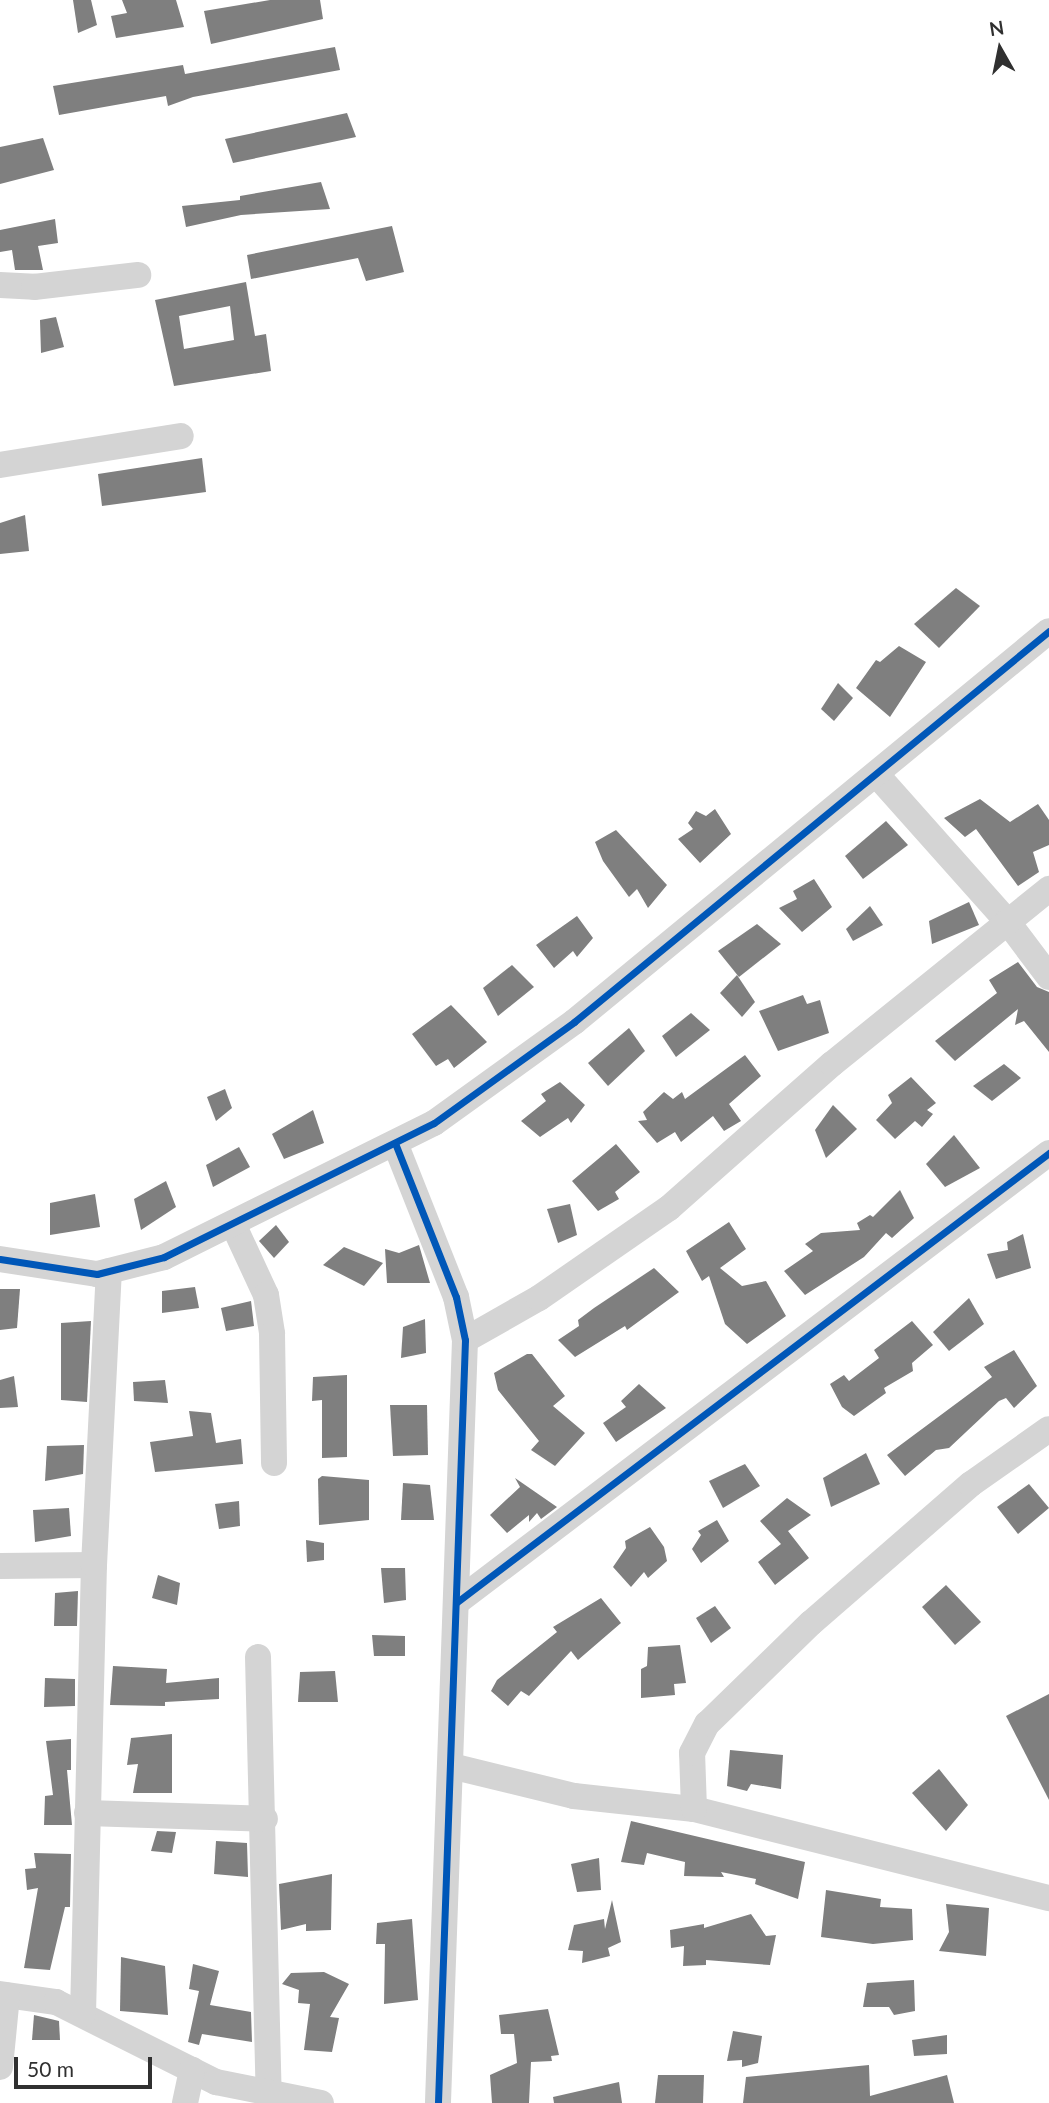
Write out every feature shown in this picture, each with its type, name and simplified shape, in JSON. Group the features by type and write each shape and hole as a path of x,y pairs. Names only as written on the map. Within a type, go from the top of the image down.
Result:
{"street":[{"path":"0,285 34,287 138,275"},
{"path":"0,465 181,436"},
{"path":"0,1259 72,1274 109,1272 164,1257 434,1123 514,1068 1049,631"},
{"path":"876,774 1007,921 1049,977"},
{"path":"465,1340 539,1298 669,1208 832,1064 1049,889"},
{"path":"395,1143 456,1297 465,1340 438,2103"},
{"path":"457,1602 1049,1153"},
{"path":"233,1224 266,1295 272,1334 274,1463"},
{"path":"83,2014 94,1565 109,1272"},
{"path":"695,1809 692,1753 707,1724 811,1623 961,1493 1049,1429"},
{"path":"0,1566 94,1565"},
{"path":"258,1657 265,1819 269,2094"},
{"path":"451,1766 574,1796 695,1809 1049,1898"},
{"path":"87,1814 265,1819"},
{"path":"0,2067 3,1994 56,2002 216,2082 321,2103"},
{"path":"185,2103 192,2070"}],"building":[{"path":"73,0 91,0 97,25 78,33"},
{"path":"122,0 176,0 184,27 116,38 111,16 127,13"},
{"path":"270,0 320,0 323,19 211,44 204,11"},
{"path":"335,47 340,70 193,97 168,106 166,96 59,115 53,86 183,65 185,74"},
{"path":"347,113 356,137 233,163 225,139"},
{"path":"43,138 54,170 0,184 0,147"},
{"path":"321,182 330,209 241,215 186,227 182,206 240,200 240,196"},
{"path":"55,219 58,243 38,246 43,270 15,270 12,250 0,252 0,230"},
{"path":"392,226 404,272 366,281 358,258 251,279 247,255"},
{"path":"246,282 255,336 266,334 271,371 174,386 155,300","holes":["230,306 234,340 184,349 179,316"]},
{"path":"56,317 64,347 41,353 40,320"},
{"path":"202,458 206,492 102,506 98,474"},
{"path":"25,515 29,551 0,554 0,523"},
{"path":"956,588 980,606 939,648 914,624"},
{"path":"899,646 926,662 890,717 856,688 876,660 880,662"},
{"path":"838,683 853,698 834,721 821,709"},
{"path":"980,799 1010,822 1038,804 1049,820 1049,845 1033,852 1039,872 1018,886 976,829 965,837 944,818"},
{"path":"715,809 731,834 700,863 678,839 693,829 688,823 696,811 706,816"},
{"path":"886,821 908,845 863,879 845,856"},
{"path":"616,830 667,885 648,908 637,889 629,897 603,861 595,842"},
{"path":"814,879 832,907 802,932 779,908 797,899 793,891"},
{"path":"969,902 979,925 932,944 929,921"},
{"path":"870,906 883,925 853,941 846,929"},
{"path":"577,916 593,938 577,957 573,951 554,968 536,945"},
{"path":"757,924 781,944 739,977 718,951"},
{"path":"1018,962 1037,987 1049,992 1049,1052 1024,1021 1015,1025 1018,1009 955,1061 935,1041 997,993 989,980"},
{"path":"512,965 534,987 498,1016 483,988"},
{"path":"737,975 755,1002 742,1017 720,993"},
{"path":"803,995 807,1004 820,1000 829,1033 778,1051 759,1011"},
{"path":"451,1005 487,1042 454,1068 448,1059 436,1066 412,1034"},
{"path":"691,1013 710,1030 676,1057 662,1036"},
{"path":"629,1028 645,1051 608,1086 588,1063"},
{"path":"745,1055 761,1076 729,1104 741,1121 724,1131 713,1116 681,1142 675,1132 657,1143 638,1121 647,1120 643,1112 664,1092 673,1099 682,1092 685,1099"},
{"path":"1004,1064 1021,1078 992,1101 973,1086"},
{"path":"911,1077 936,1103 927,1110 933,1114 922,1127 915,1121 895,1139 876,1120 892,1103 888,1095"},
{"path":"560,1082 585,1105 571,1123 568,1118 540,1137 521,1121 546,1101 541,1094"},
{"path":"225,1089 232,1108 216,1121 207,1097"},
{"path":"833,1105 857,1129 826,1158 815,1130"},
{"path":"313,1110 324,1143 284,1159 272,1134"},
{"path":"954,1135 980,1168 945,1187 926,1164"},
{"path":"616,1144 640,1172 615,1192 619,1199 598,1211 572,1181"},
{"path":"239,1147 250,1167 213,1187 206,1165"},
{"path":"166,1181 176,1207 141,1230 134,1199"},
{"path":"900,1190 914,1218 892,1238 886,1233 864,1257 805,1295 784,1271 813,1251 805,1244 821,1233 860,1230 857,1223 870,1215 873,1217"},
{"path":"95,1194 100,1227 50,1235 50,1203"},
{"path":"570,1204 577,1235 558,1243 547,1209"},
{"path":"729,1222 746,1249 720,1268 742,1286 766,1281 786,1316 747,1344 725,1324 709,1276 702,1281 686,1251"},
{"path":"276,1225 289,1242 274,1258 259,1241"},
{"path":"1023,1234 1031,1268 996,1279 987,1254 1008,1250 1007,1242"},
{"path":"419,1245 430,1283 387,1283 385,1249 399,1253"},
{"path":"344,1247 383,1263 364,1286 323,1265"},
{"path":"654,1268 679,1292 627,1330 625,1326 575,1357 558,1340 579,1326 578,1320 594,1308"},
{"path":"195,1287 199,1308 162,1313 162,1291"},
{"path":"0,1289 20,1289 17,1328 0,1330"},
{"path":"969,1298 984,1324 949,1351 933,1332"},
{"path":"251,1301 254,1326 226,1331 221,1308"},
{"path":"425,1319 426,1353 401,1358 403,1327"},
{"path":"91,1321 87,1402 61,1400 61,1323"},
{"path":"912,1321 933,1345 912,1363 913,1371 884,1388 886,1393 854,1416 842,1407 830,1384 844,1375 849,1381 879,1358 874,1350"},
{"path":"1014,1350 1037,1386 1014,1408 1006,1398 999,1401 949,1448 936,1450 905,1476 887,1455 992,1377 984,1367"},
{"path":"527,1354 532,1354 565,1396 553,1406 585,1433 555,1466 531,1450 539,1441 498,1390 494,1373"},
{"path":"347,1375 347,1457 322,1458 322,1400 312,1401 313,1377"},
{"path":"14,1376 18,1407 0,1408 0,1380"},
{"path":"165,1380 168,1403 134,1401 133,1382"},
{"path":"639,1384 666,1408 616,1442 603,1423 626,1407 621,1401"},
{"path":"390,1405 427,1405 428,1455 393,1456"},
{"path":"189,1411 211,1413 216,1443 241,1439 243,1464 155,1472 150,1442 193,1436"},
{"path":"84,1445 83,1474 45,1481 47,1446"},
{"path":"866,1453 880,1484 831,1507 823,1478"},
{"path":"745,1464 760,1486 723,1508 709,1481"},
{"path":"322,1476 369,1480 369,1520 319,1525 318,1479"},
{"path":"515,1478 557,1507 541,1519 537,1513 529,1522 529,1515 507,1533 490,1515 520,1487"},
{"path":"403,1483 430,1485 434,1520 401,1520"},
{"path":"1029,1484 1049,1508 1018,1534 997,1507"},
{"path":"787,1498 811,1515 788,1531 809,1558 775,1585 758,1562 781,1544 760,1521"},
{"path":"239,1501 240,1526 219,1529 215,1504"},
{"path":"69,1508 71,1536 35,1542 33,1510"},
{"path":"717,1520 729,1541 701,1563 692,1549 701,1535 698,1531"},
{"path":"650,1527 664,1547 667,1561 648,1578 644,1572 631,1587 613,1567 626,1548 625,1541"},
{"path":"306,1540 324,1543 324,1560 307,1562"},
{"path":"381,1568 405,1568 406,1600 384,1603"},
{"path":"158,1575 180,1583 177,1605 152,1598"},
{"path":"946,1585 981,1622 955,1645 922,1607"},
{"path":"78,1591 77,1626 54,1626 55,1593"},
{"path":"601,1598 621,1623 578,1660 571,1651 529,1696 521,1691 508,1706 491,1691 497,1680 557,1632 553,1627"},
{"path":"715,1606 731,1628 711,1643 696,1618"},
{"path":"372,1635 405,1636 405,1656 374,1656"},
{"path":"680,1645 686,1683 674,1684 675,1695 641,1698 641,1669 647,1666 648,1647"},
{"path":"113,1666 167,1669 166,1683 219,1678 219,1699 165,1702 165,1706 110,1705"},
{"path":"335,1671 338,1702 298,1702 300,1672"},
{"path":"45,1678 75,1679 75,1706 44,1707"},
{"path":"1049,1694 1049,1800 1006,1716"},
{"path":"172,1734 172,1793 133,1793 138,1764 127,1765 131,1738"},
{"path":"71,1739 71,1770 67,1770 72,1825 44,1825 45,1796 53,1795 46,1741"},
{"path":"730,1750 783,1755 781,1789 751,1784 747,1791 727,1786"},
{"path":"939,1769 968,1805 946,1831 912,1793"},
{"path":"631,1821 805,1862 798,1899 755,1884 756,1879 721,1872 724,1877 684,1876 685,1862 647,1853 644,1865 621,1862"},
{"path":"157,1831 176,1832 172,1853 151,1851"},
{"path":"216,1841 247,1843 248,1877 214,1874"},
{"path":"34,1853 71,1854 70,1907 65,1907 50,1970 24,1968 38,1888 27,1890 25,1869 36,1868"},
{"path":"599,1858 601,1890 577,1892 571,1864"},
{"path":"332,1874 331,1930 306,1931 306,1924 281,1930 279,1884"},
{"path":"826,1890 881,1899 880,1907 912,1909 913,1940 873,1944 821,1937"},
{"path":"612,1900 621,1942 608,1948 610,1956 582,1963 583,1951 568,1950 574,1925 604,1919 605,1929"},
{"path":"946,1904 989,1908 986,1956 939,1951 949,1932"},
{"path":"751,1914 766,1936 776,1935 770,1965 706,1960 706,1965 683,1966 684,1946 671,1948 670,1930 704,1924 704,1928"},
{"path":"412,1919 418,2000 384,2004 385,1944 376,1944 377,1923"},
{"path":"121,1957 165,1966 168,2015 120,2011"},
{"path":"193,1964 219,1971 210,2005 251,2012 252,2042 202,2034 199,2045 188,2042 199,1991 189,1989"},
{"path":"324,1972 349,1984 330,2017 339,2018 332,2052 304,2050 310,2004 298,2003 299,1990 282,1984 291,1973"},
{"path":"914,1980 915,2011 894,2015 889,2007 863,2007 867,1983"},
{"path":"548,2009 559,2055 551,2056 552,2061 531,2062 529,2103 492,2103 490,2075 517,2063 514,2034 501,2034 499,2015"},
{"path":"34,2015 59,2021 60,2040 32,2040"},
{"path":"733,2031 762,2036 758,2063 742,2067 742,2060 727,2061"},
{"path":"947,2035 947,2054 914,2056 912,2040"},
{"path":"869,2065 870,2096 947,2075 954,2103 743,2103 746,2077"},
{"path":"658,2075 704,2075 703,2103 655,2103"},
{"path":"619,2082 622,2103 554,2103 553,2097"}],"cycle path":[{"path":"0,1259 97,1274 164,1257 434,1123 574,1022 1049,631"},
{"path":"395,1143 456,1297 465,1340 438,2103"},
{"path":"457,1602 1049,1153"}]}
